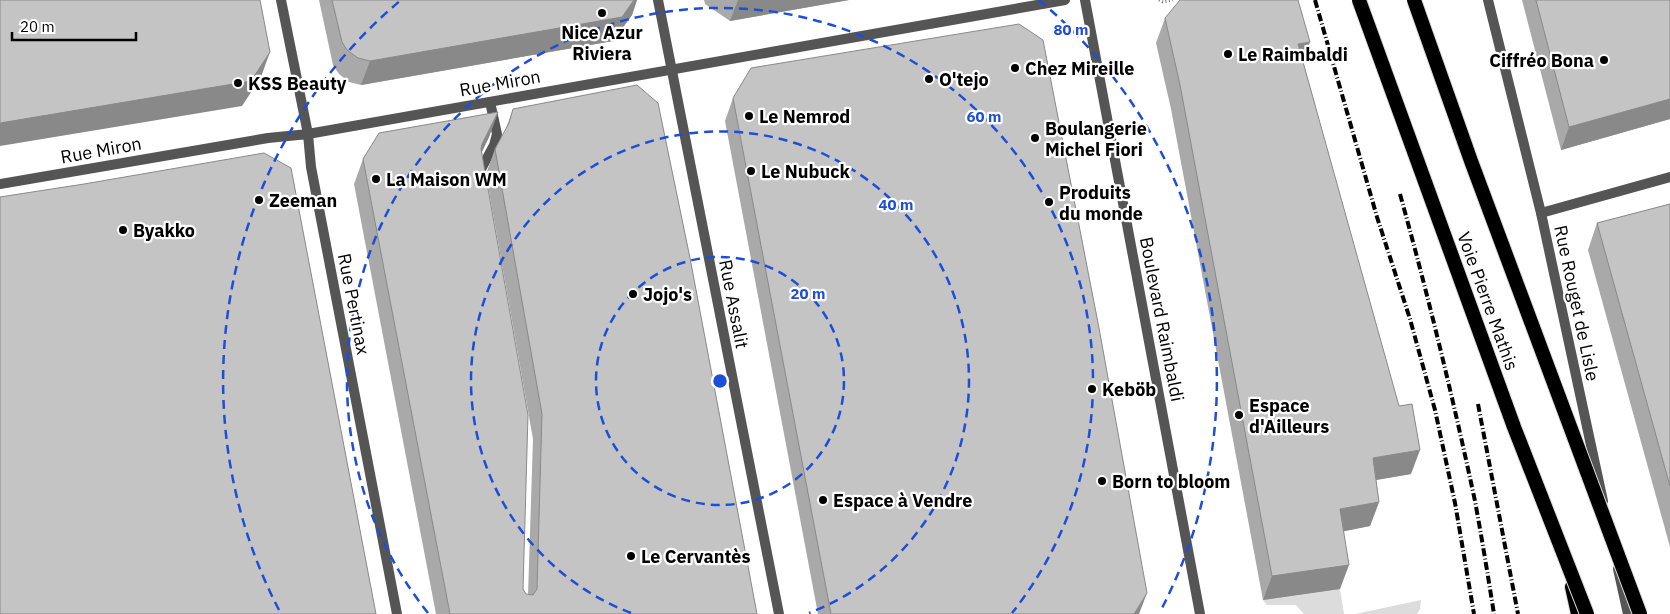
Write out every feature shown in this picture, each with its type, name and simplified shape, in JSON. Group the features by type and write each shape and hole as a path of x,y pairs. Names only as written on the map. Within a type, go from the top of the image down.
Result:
{"highway":[{"name":"Voie Pierre Mathis","path":"1359,0 1501,390 1587,614"},
{"name":"Voie Pierre Mathis","path":"1414,0 1475,171 1640,614"},
{"path":"1569,569 1578,614"}],"street":[{"name":"Rue Pertinax","path":"281,0 308,134 311,167 396,614"},
{"name":"Rue Assalit","path":"658,0 779,614"},
{"name":"Rue Miron","path":"0,184 268,138 308,134 1065,0"},
{"name":"Boulevard Raimbaldi","path":"1085,0 1200,614"},
{"name":"Rue Rouget de Lisle","path":"1488,0 1541,213 1628,614"},
{"path":"481,183 479,173 494,145 497,134 490,102"},
{"path":"1541,213 1670,177"}],"path":[{"path":"1159,0 1163,2 1173,0"}],"shaded area":[{"path":"1340,589 1344,614 1304,614 1296,605 1267,605 1263,600"},
{"path":"1421,600 1420,609 1417,614 1355,614"}],"building":[{"path":"0,0 260,0 270,52 251,81 0,123"},
{"path":"332,0 634,0 622,17 370,61 358,58 347,50 342,42"},
{"path":"1180,0 1298,0 1310,42 1298,44 1399,406 1412,404 1420,450 1373,458 1379,502 1340,509 1349,565 1272,576 1180,85 1165,18"},
{"name":"Ciffréo Bona","path":"1536,0 1670,0 1670,99 1569,127"},
{"path":"1019,24 1043,40 1099,328 1147,593 1134,614 831,614 733,98 751,68"},
{"path":"637,85 658,103 690,258 757,614 450,614 363,159 379,133 498,112 481,149 528,415 523,589 526,594 533,595 537,589 542,414 495,149 509,123 513,109"},
{"path":"264,153 291,168 376,614 0,614 0,197"},
{"path":"1670,204 1670,486 1597,223"}],"railway":[{"path":"1315,0 1377,217 1410,319 1435,410 1455,503 1474,614"},
{"path":"1400,194 1467,462 1478,515 1494,614"},
{"path":"1478,404 1518,614"}],"place":[{"name":"Nice Azur Riviera","path":"602,13"},
{"name":"Le Raimbaldi","path":"1228,54"},
{"name":"Ciffréo Bona","path":"1604,60"},
{"name":"Chez Mireille","path":"1015,68"},
{"name":"O'tejo","path":"929,79"},
{"name":"KSS Beauty","path":"238,83"},
{"name":"Le Nemrod","path":"749,116"},
{"name":"Boulangerie Michel Fiori","path":"1035,138"},
{"name":"Le Nubuck","path":"751,171"},
{"name":"La Maison WM","path":"376,179"},
{"name":"Zeeman","path":"259,200"},
{"name":"Produits du monde","path":"1049,202"},
{"name":"Byakko","path":"123,230"},
{"name":"Jojo's","path":"633,294"},
{"name":"Keböb","path":"1092,389"},
{"name":"Espace d'Ailleurs","path":"1239,415"},
{"name":"Born to bloom","path":"1102,481"},
{"name":"Espace à Vendre","path":"823,500"},
{"name":"Le Cervantès","path":"631,556"}]}
